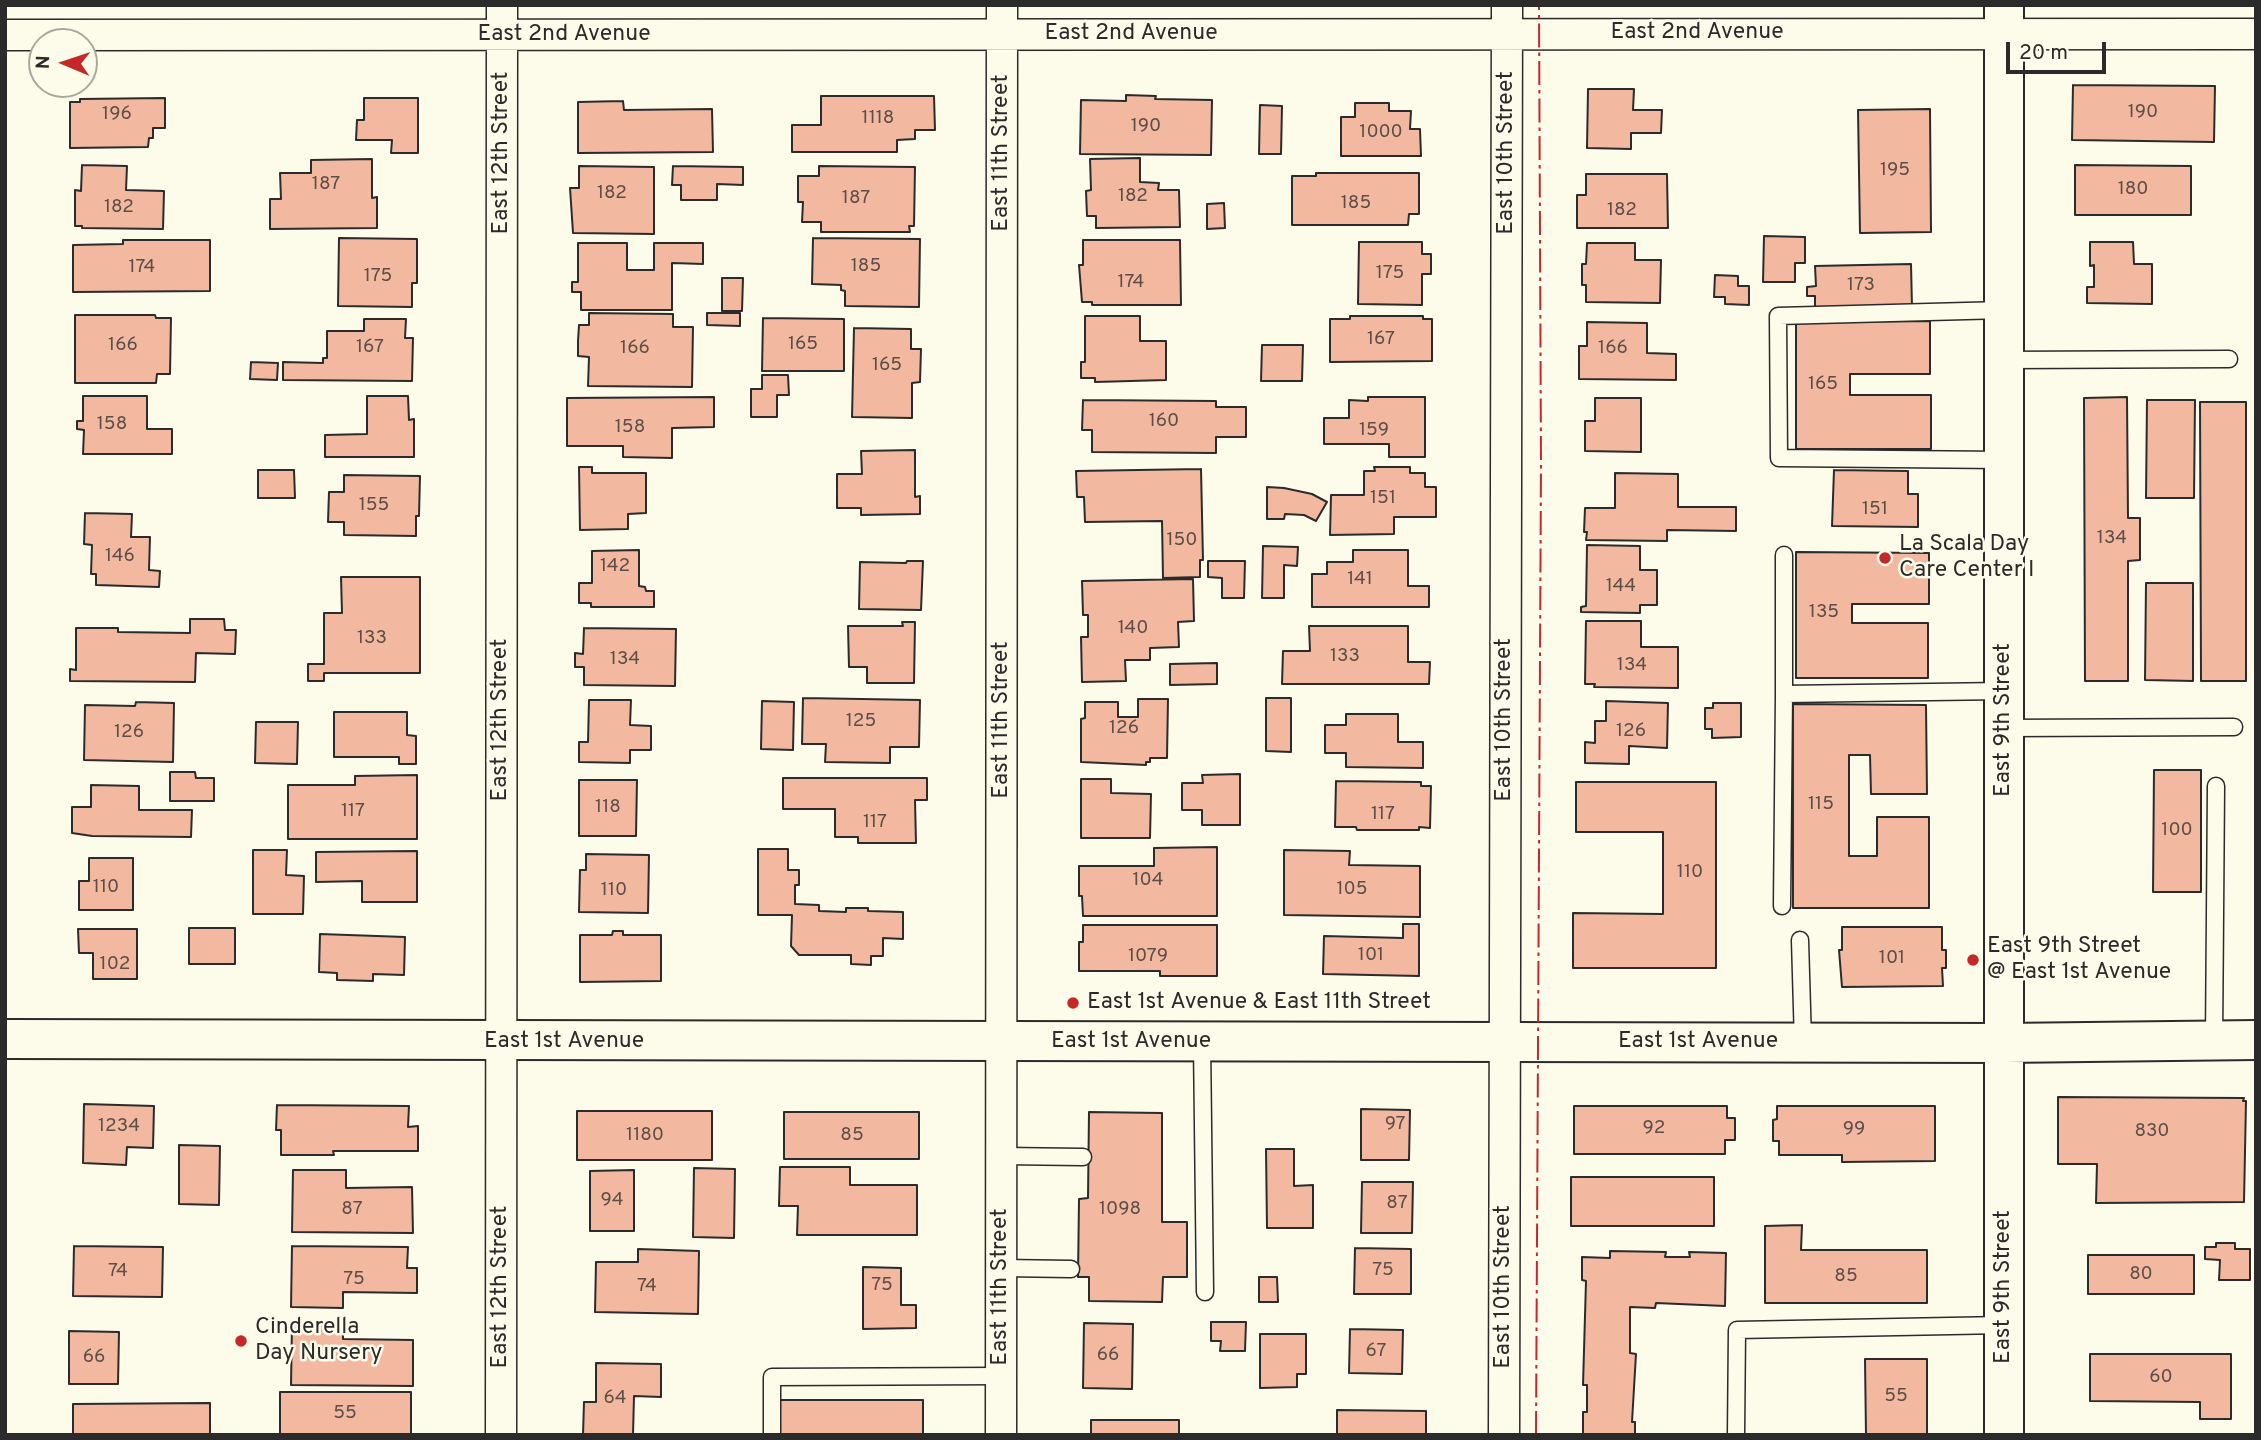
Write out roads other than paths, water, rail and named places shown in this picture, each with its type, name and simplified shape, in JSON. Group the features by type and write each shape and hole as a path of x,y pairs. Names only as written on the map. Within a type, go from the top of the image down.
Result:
{"street":[{"name":"East 12th Street","path":"501,1435 502,5"},
{"name":"East 11th Street","path":"1001,1435 1002,5"},
{"name":"East 2nd Avenue","path":"5,35 1003,35 1507,19 2004,19 2256,34"},
{"name":"East 10th Street","path":"1504,1435 1507,19"},
{"name":"East 9th Street","path":"2004,19 2004,1435"},
{"name":"East 1st Avenue","path":"5,1039 1002,1043 2004,1043 2256,1040"}],"lane":[{"path":"2004,310 1777,316 1779,458 2004,460"},
{"path":"2004,360 2230,359"},
{"path":"1782,906 1784,555"},
{"path":"1784,694 2234,727"},
{"path":"2214,1041 2216,786"},
{"path":"1800,940 1803,1043"},
{"path":"1202,1042 1205,1292"},
{"path":"1002,1156 1083,1157"},
{"path":"1002,1268 1071,1269"},
{"path":"1736,1435 1737,1330 2004,1325"},
{"path":"772,1435 772,1377 1001,1377"}],"place":[{"name":"La Scala Day Care Center I","path":"1885,558"},
{"name":"East 9th Street @ East 1st Avenue","path":"1973,960"},
{"name":"East 1st Avenue & East 11th Street","path":"1073,1003"},
{"name":"Cinderella Day Nursery","path":"241,1341"}]}
